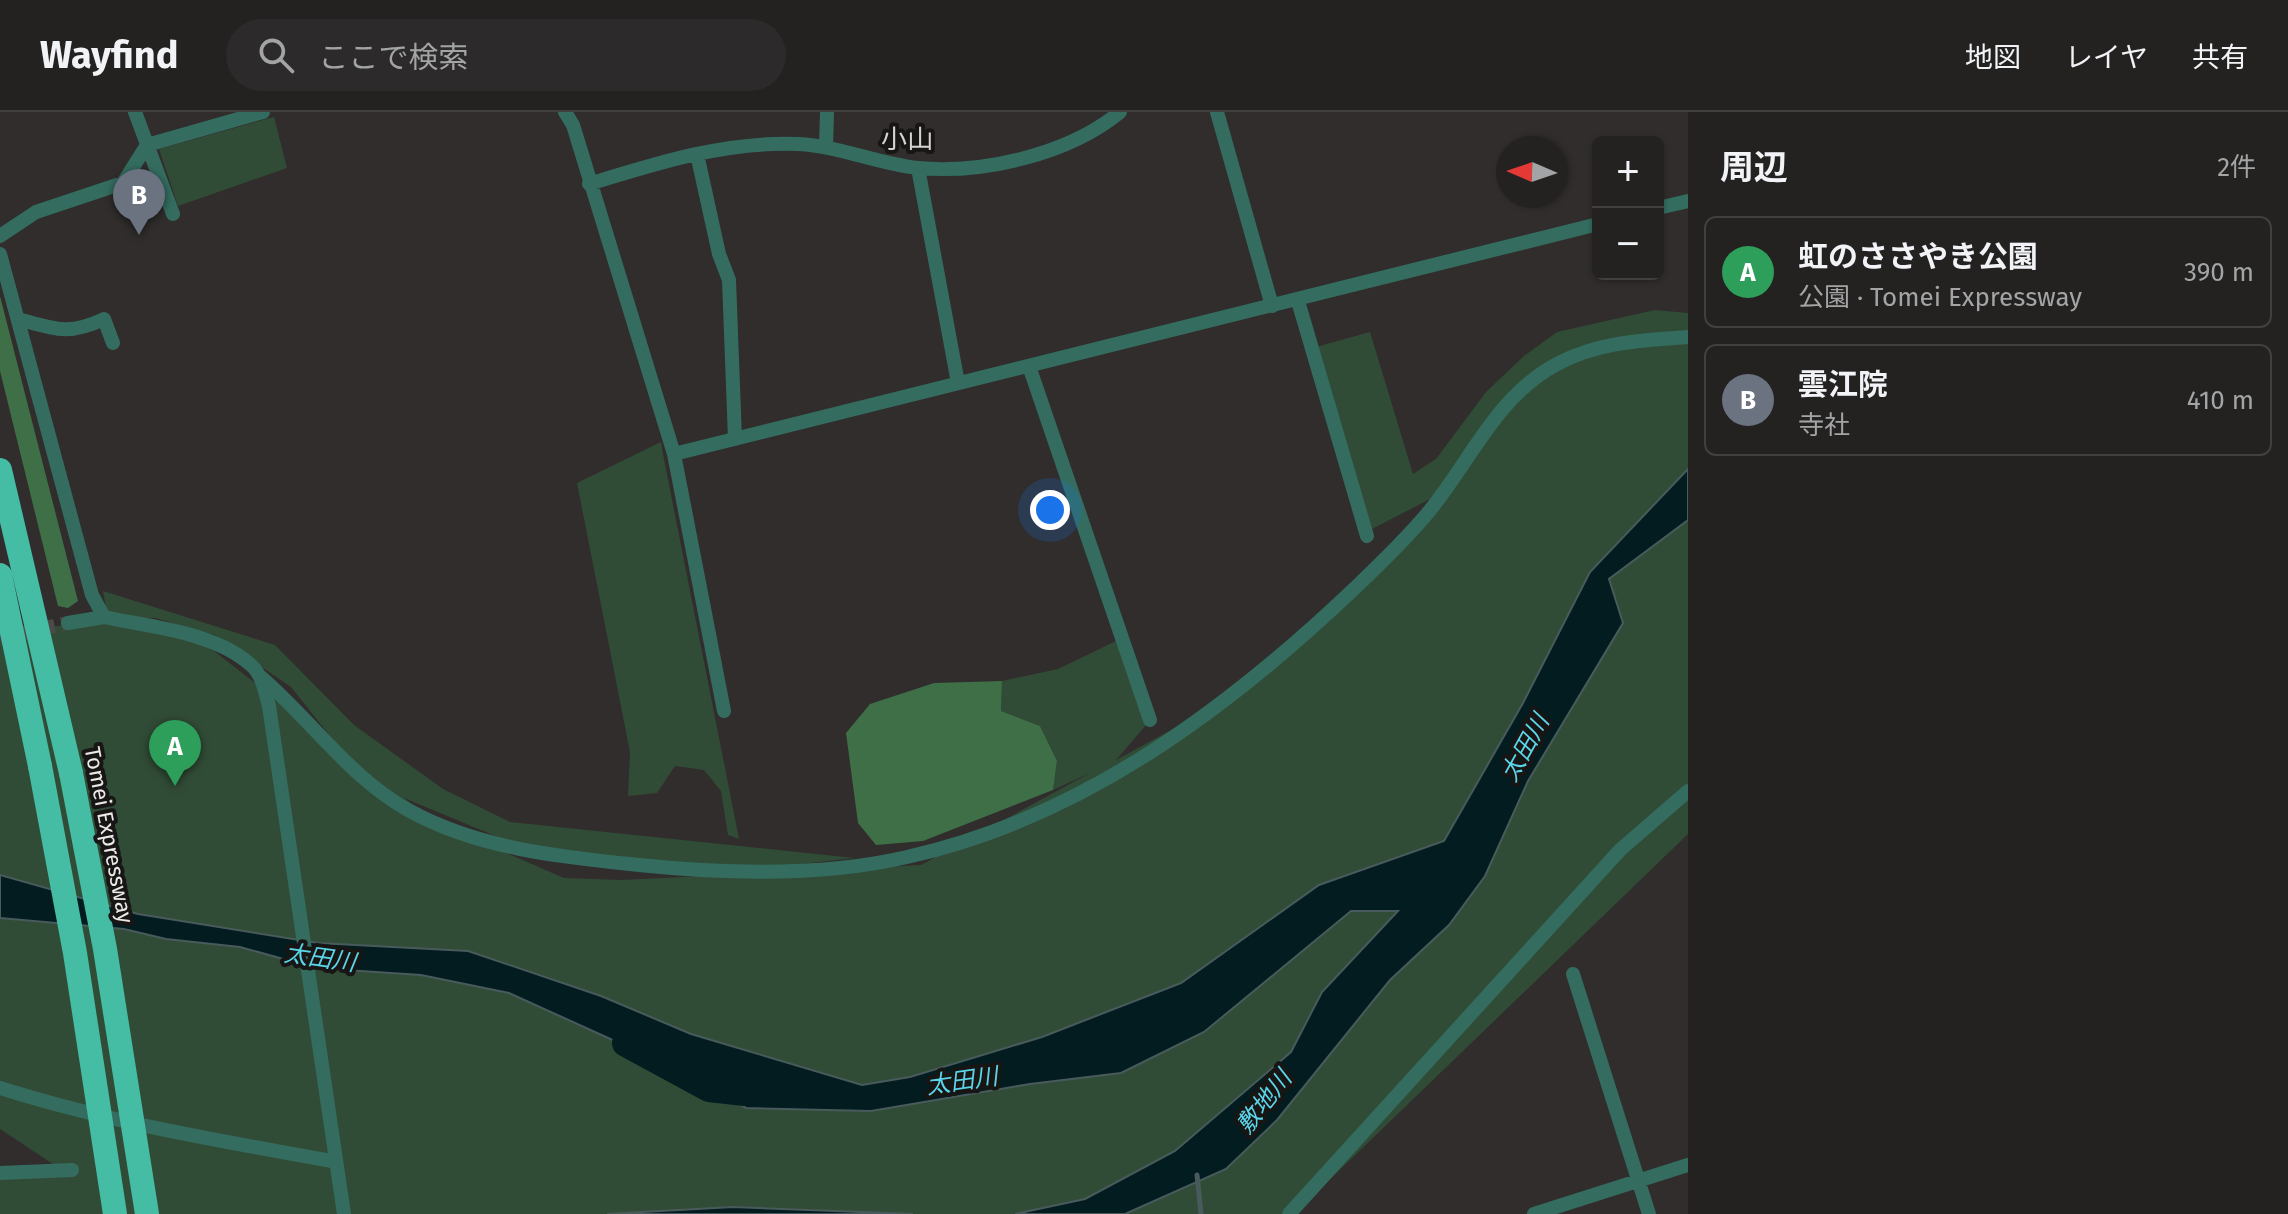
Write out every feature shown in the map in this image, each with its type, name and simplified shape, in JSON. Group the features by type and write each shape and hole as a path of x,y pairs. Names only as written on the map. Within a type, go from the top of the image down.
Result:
{"highway":[{"name":"Tomei Expressway","path":"0,470 71,773 110,979 147,1214"},
{"path":"0,575 75,953 115,1214"}],"street":[{"path":"135,112 173,214"},
{"path":"0,236 36,212 123,183 147,145 263,112"},
{"path":"565,112 573,125 674,454 724,711"},
{"path":"826,147 827,112"},
{"path":"589,184 697,154 746,146 826,147 918,168 1027,159 1107,123 1120,112"},
{"path":"1217,112 1272,306"},
{"path":"697,154 719,254 729,280 735,439"},
{"path":"918,168 958,383"},
{"path":"1664,207 1688,201"},
{"path":"674,454 1592,226"},
{"path":"0,254 92,595 104,617"},
{"path":"1298,301 1367,536"},
{"path":"18,319 62,332 80,331 104,319 113,343"},
{"path":"68,623 104,617 196,637 252,665 370,784 409,811 456,832 569,858 667,867 794,870 856,866 905,858 963,843 1045,813 1098,785 1232,697 1358,585 1427,514 1518,390 1557,364 1593,349 1633,341 1688,337"},
{"path":"1029,366 1150,720"},
{"path":"261,677 269,706 344,1214"},
{"path":"1289,1214 1620,850 1688,791"},
{"path":"1573,974 1649,1214"},
{"path":"0,1088 183,1134 336,1162"},
{"path":"1534,1214 1688,1165"},
{"path":"0,1173 72,1170"}],"green space":[{"path":"274,117 287,168 178,206 159,149"},
{"path":"0,296 78,601 68,608 58,606 0,371"},
{"path":"1655,310 1688,313 1688,834 1294,1214 0,1214 0,1173 62,1170 0,1129 0,638 96,618 196,637 342,751 291,687 215,635 155,618 108,618 103,591 275,645 354,725 443,789 510,822 854,858 750,870 529,850 404,798 437,823 564,878 622,880 921,865 1090,773 1053,790 1057,761 1040,726 1001,711 1002,681 1058,669 1116,641 1146,725 1116,760 1232,697 1404,538 1434,497 1370,530 1316,347 1370,332 1413,474 1436,459 1486,392 1524,356 1557,332","holes":["1537,377 1482,434 1511,389"]},
{"path":"661,442 739,839 728,835 721,791 704,770 675,766 657,793 628,796 630,752 577,483"},
{"path":"1002,681 1001,711 1040,726 1057,761 1053,790 923,841 876,845 858,823 846,733 870,704 934,683"}],"water":[{"name":"敷地川","path":"1688,469 1688,520 1609,579 1623,623 1528,781 1485,876 1449,925 1390,980 1277,1120 1226,1169 1125,1214 1015,1214 1085,1199 1175,1151 1291,1052 1322,992 1398,911 1351,911 1204,1032 1121,1073 1030,1084 871,1111 746,1108 659,1061 509,993 421,975 316,968 240,947 166,939 124,929 0,918 0,875 138,914 318,943 468,951 601,996 691,1034 862,1085 910,1077 1042,1037 1181,983 1319,885 1444,841 1523,703 1590,572"},
{"path":"733,1207 913,1214 607,1214"}],"waterway":[{"name":"太田川","path":"626,1043 709,1088 745,1092"},
{"path":"1197,1175 1201,1214"}],"tunnel":[{"path":"0,638 68,623"}],"place":[{"name":"雲江院","path":"139,235"},
{"name":"虹のささやき公園","path":"175,786"}],"district":[{"name":"小山","path":"907,139"}]}
